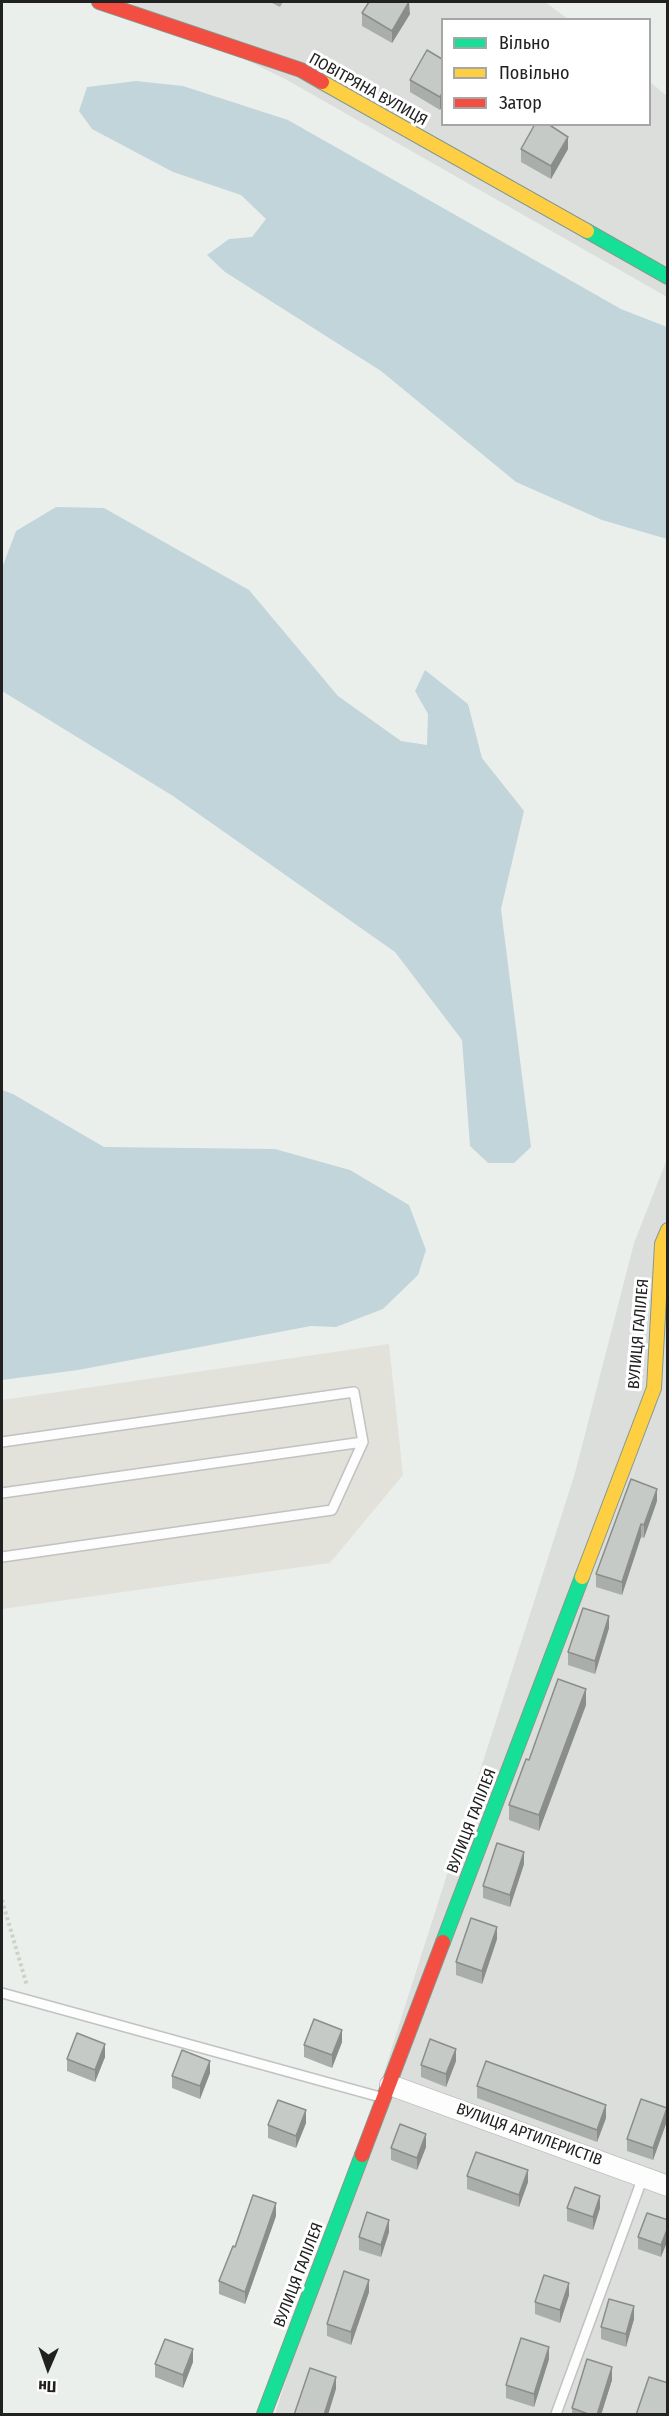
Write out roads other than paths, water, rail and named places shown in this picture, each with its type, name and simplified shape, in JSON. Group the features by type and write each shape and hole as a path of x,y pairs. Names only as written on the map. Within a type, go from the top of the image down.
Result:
{"street":[{"name":"ПОВІТРЯНА ВУЛИЦЯ","path":"99,2 301,70 668,277"},
{"name":"ВУЛИЦЯ ГАЛІЛЕЯ","path":"264,2415 386,2091 661,1391 662,1244 668,1230"},
{"name":"ВУЛИЦЯ АРТИЛЕРИСТІВ","path":"386,2091 668,2186"}],"lane":[{"path":"2,1442 354,1392 363,1442 332,1510 2,1557"},
{"path":"2,1493 363,1442"},
{"path":"2,1993 386,2091"},
{"path":"556,2415 643,2177"}]}
